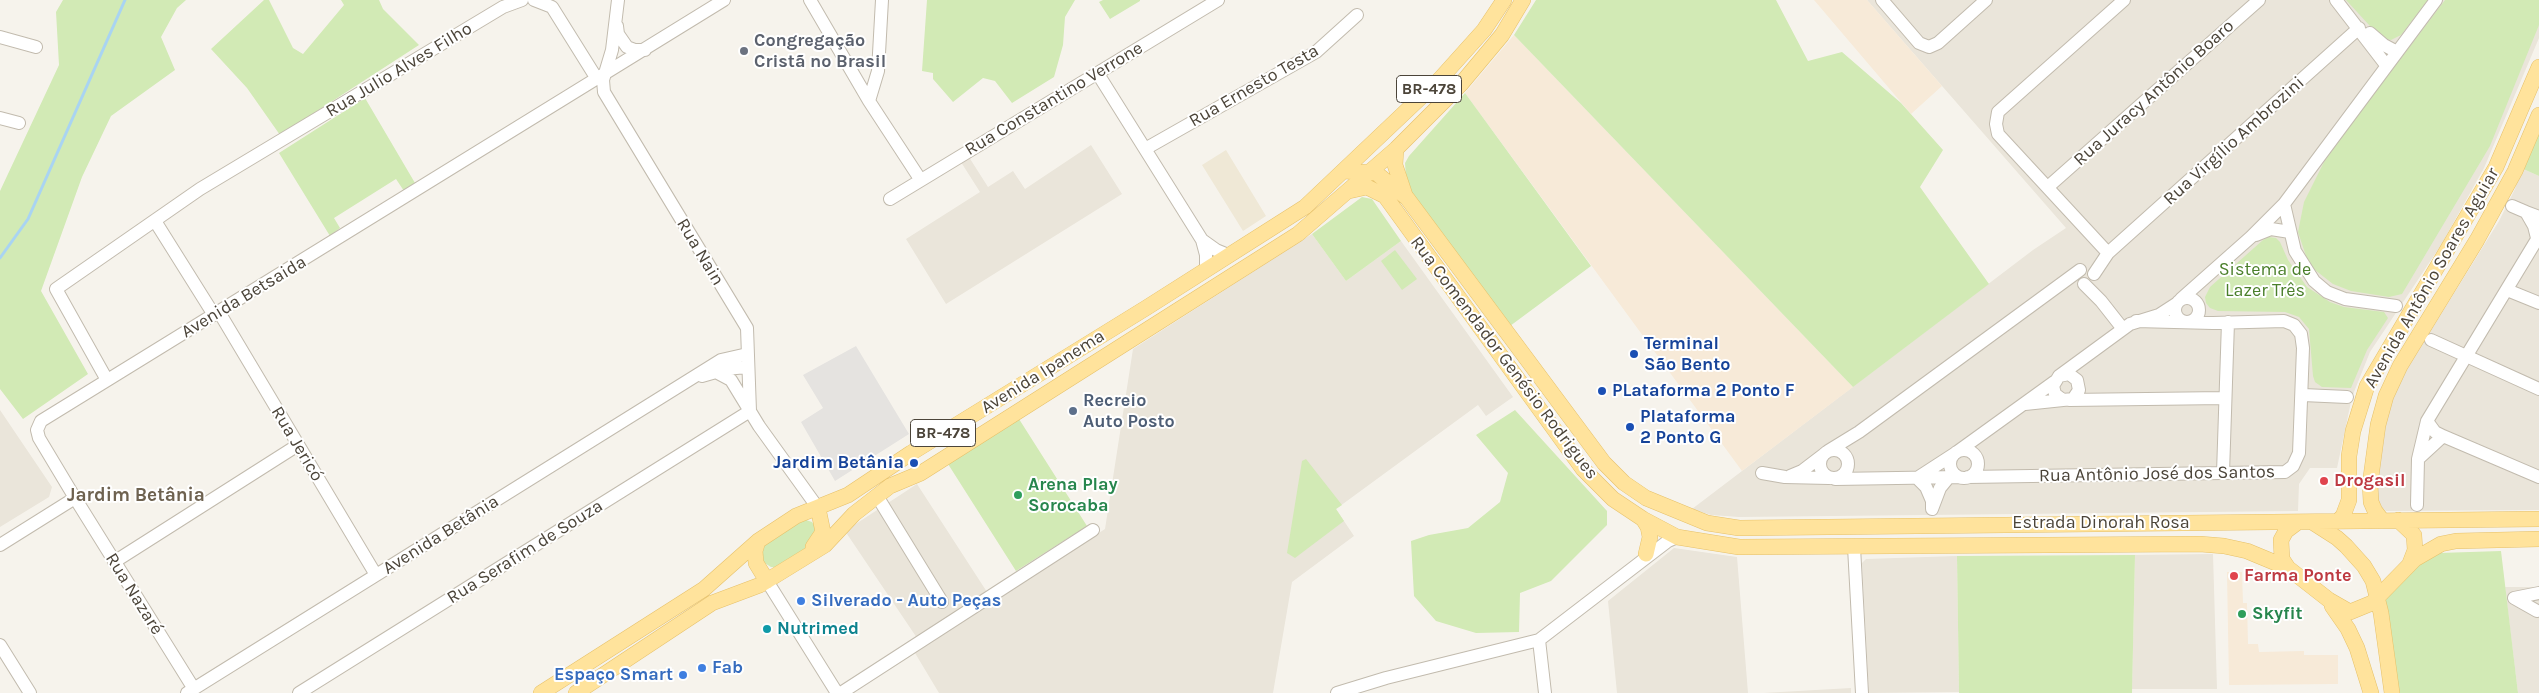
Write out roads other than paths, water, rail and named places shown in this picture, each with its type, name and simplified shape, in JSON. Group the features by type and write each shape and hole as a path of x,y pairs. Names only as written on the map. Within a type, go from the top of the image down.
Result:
{"main road":[{"name":"Avenida Ipanema","path":"541,693 704,589 758,541 796,516 848,495 911,453 1305,207 1440,79 1484,30 1504,0"},
{"name":"Avenida Ipanema","path":"576,693 712,603 746,592 787,570 825,545 854,514 890,486 921,473 1298,234 1396,149 1476,68 1502,34 1523,0"},
{"name":"Avenida Antônio Soares Aguiar","path":"2338,521 2343,516 2349,500 2350,456 2358,412 2367,386 2496,167 2539,67"},
{"name":"Avenida Antônio Soares Aguiar","path":"2382,520 2375,511 2370,484 2378,425 2393,381 2426,335 2515,171 2539,115"},
{"path":"1396,149 1394,165 1407,198"},
{"path":"1344,171 1371,172"},
{"name":"Rua Comendador Genésio Rodrigues","path":"1371,172 1381,176 1407,198 1604,463 1624,484 1666,508"},
{"name":"Rua Comendador Genésio Rodrigues","path":"1349,191 1367,187 1385,196 1583,469 1613,499 1642,519 1670,534"},
{"path":"2406,320 2426,335"},
{"path":"787,570 820,539 823,525 818,508"},
{"name":"Estrada Dinorah Rosa","path":"1666,508 1707,523 1740,528 1944,524 2539,519"},
{"path":"1642,519 1648,527 1650,537 1642,559"},
{"path":"2398,520 2414,535 2415,550 2410,563"},
{"path":"2288,568 2282,559 2282,540 2286,531 2305,522 2337,538 2364,566 2373,581 2381,613 2392,693"},
{"path":"1670,534 1676,526 1695,526 1707,523"},
{"name":"Estrada Dinorah Rosa","path":"1670,534 1738,547 2200,544 2247,551 2288,568 2329,600"},
{"path":"2329,600 2350,612 2368,605 2410,563 2429,549 2448,542 2539,539"},
{"path":"758,541 755,551 756,563 767,581"},
{"path":"2329,600 2348,629 2357,648 2371,693"}],"street":[{"name":"Rua Julio Alves Filho","path":"108,380 56,289 200,189 278,144 500,3 522,0"},
{"name":"Rua Nain","path":"534,0 552,8 600,77 608,102 747,328 750,411"},
{"path":"608,102 608,85 630,53 618,34 618,0"},
{"name":"Avenida Betsaida","path":"75,498 39,438 37,430 41,421 646,49 709,4 724,0"},
{"path":"810,0 869,101 920,179"},
{"path":"869,101 878,71 882,0"},
{"name":"Rua Constantino Verrone","path":"890,199 920,179 1098,74 1218,0"},
{"path":"1882,0 1919,43 1929,47 1938,44 1986,0"},
{"path":"2108,253 2049,186 1998,134 1996,124 1998,112 2124,0"},
{"name":"Rua Juracy Antônio Boaro","path":"2049,186 2258,0"},
{"path":"2336,0 2360,28 2386,65"},
{"path":"1989,428 1976,460 1973,475 1959,477 1940,488 1932,509 1932,501 1926,487 1917,478 1956,453 1989,428 2056,380 2123,329 2136,322 2159,315 2179,301 2251,237 2284,204 2436,0"},
{"name":"Rua Ernesto Testa","path":"1145,149 1316,52 1357,15"},
{"path":"600,77 612,50 617,23"},
{"path":"2360,28 2365,28 2376,39 2397,52"},
{"name":"Rua Virgílio Ambrozini","path":"1826,453 1859,432 2081,269 2108,253 2360,28"},
{"path":"0,37 36,46"},
{"path":"627,47 635,50 646,49"},
{"path":"1098,74 1202,240 1206,255 1206,270"},
{"path":"579,90 594,92 608,102"},
{"path":"0,118 19,122"},
{"path":"2284,204 2290,232 2301,263 2314,281 2327,292 2365,303 2396,306"},
{"path":"2512,206 2539,217"},
{"path":"2417,506 2418,458 2428,420 2465,357 2508,290 2538,237 2526,212"},
{"name":"Rua Jericó","path":"155,221 217,314 376,575"},
{"path":"2251,237 2272,229 2290,232"},
{"path":"1202,240 1216,250 1228,255"},
{"name":"Rua Virgílio Ambrozini","path":"2056,287 2088,280 2108,253"},
{"path":"2081,269 2090,268 2088,280 2101,301 2123,329"},
{"path":"2179,301 2176,315 2181,320 2188,322 2197,316 2199,290 2208,276"},
{"path":"2508,290 2539,304"},
{"path":"2179,301 2192,298 2205,314 2226,322"},
{"name":"Rua Antônio José dos Santos","path":"1762,473 1785,478 1917,478 2285,472 2293,466 2299,453 2304,348 2301,334 2294,324 2284,321 2226,322"},
{"path":"2136,322 2226,322"},
{"path":"2223,473 2226,322"},
{"name":"Avenida Betânia","path":"191,691 695,378 740,347 747,328"},
{"path":"2426,335 2465,357 2539,389"},
{"path":"2066,400 2078,393 2084,364 2096,349"},
{"name":"Avenida Betânia","path":"695,378 715,369 748,362 743,355 720,361"},
{"path":"695,378 716,372 723,374 731,380 750,411 818,508"},
{"path":"2056,380 2069,374 2086,391 2108,400"},
{"path":"2056,380 2055,394 2066,400"},
{"path":"2303,395 2347,397"},
{"path":"2022,404 2066,400 2224,398"},
{"name":"Rua Serafim de Souza","path":"300,693 750,411"},
{"path":"2428,420 2435,432 2539,477"},
{"name":"Rua Virgílio Ambrozini","path":"1847,458 1848,448 1859,432"},
{"path":"2418,458 2443,436"},
{"path":"114,562 298,445"},
{"path":"1785,478 1802,471 1826,453 1839,450 1853,468 1870,477"},
{"path":"1956,453 1966,450 1976,460"},
{"path":"1826,453 1820,459 1821,470 1832,478 1840,477 1848,469 1847,458"},
{"path":"1956,453 1950,467 1959,477"},
{"name":"Rua Antônio José dos Santos","path":"1976,460 2006,476"},
{"path":"877,496 942,602"},
{"path":"0,545 75,498"},
{"name":"Rua Nazaré","path":"75,498 191,691"},
{"path":"767,581 839,693 1093,530"},
{"path":"1337,693 1386,678 1539,640 1642,559 1670,534"},
{"path":"1854,547 1862,693"},
{"path":"2538,612 2534,603 2539,594"},
{"path":"2538,612 2514,598 2539,594"},
{"path":"1539,640 1545,693"},
{"path":"0,645 30,693"}],"waterway":[{"path":"0,258 28,219 125,0"}],"place":[{"name":"Congregação Cristã no Brasil","path":"744,51"},
{"name":"Terminal São Bento","path":"1634,354"},
{"name":"PLataforma 2 Ponto F","path":"1602,391"},
{"name":"Recreio Auto Posto","path":"1073,411"},
{"name":"Plataforma 2 Ponto G","path":"1630,427"},
{"name":"Jardim Betânia","path":"914,463"},
{"name":"Drogasil","path":"2324,481"},
{"name":"Arena Play Sorocaba","path":"1018,495"},
{"name":"Farma Ponte","path":"2234,576"},
{"name":"Silverado - Auto Peças","path":"801,601"},
{"name":"Skyfit","path":"2242,614"},
{"name":"Nutrimed","path":"767,629"},
{"name":"Fab","path":"702,668"},
{"name":"Espaço Smart","path":"683,675"}],"district":[{"name":"Jardim Betânia","path":"136,496"}],"park label":[{"name":"Sistema de Lazer Três","path":"2265,280"}]}
